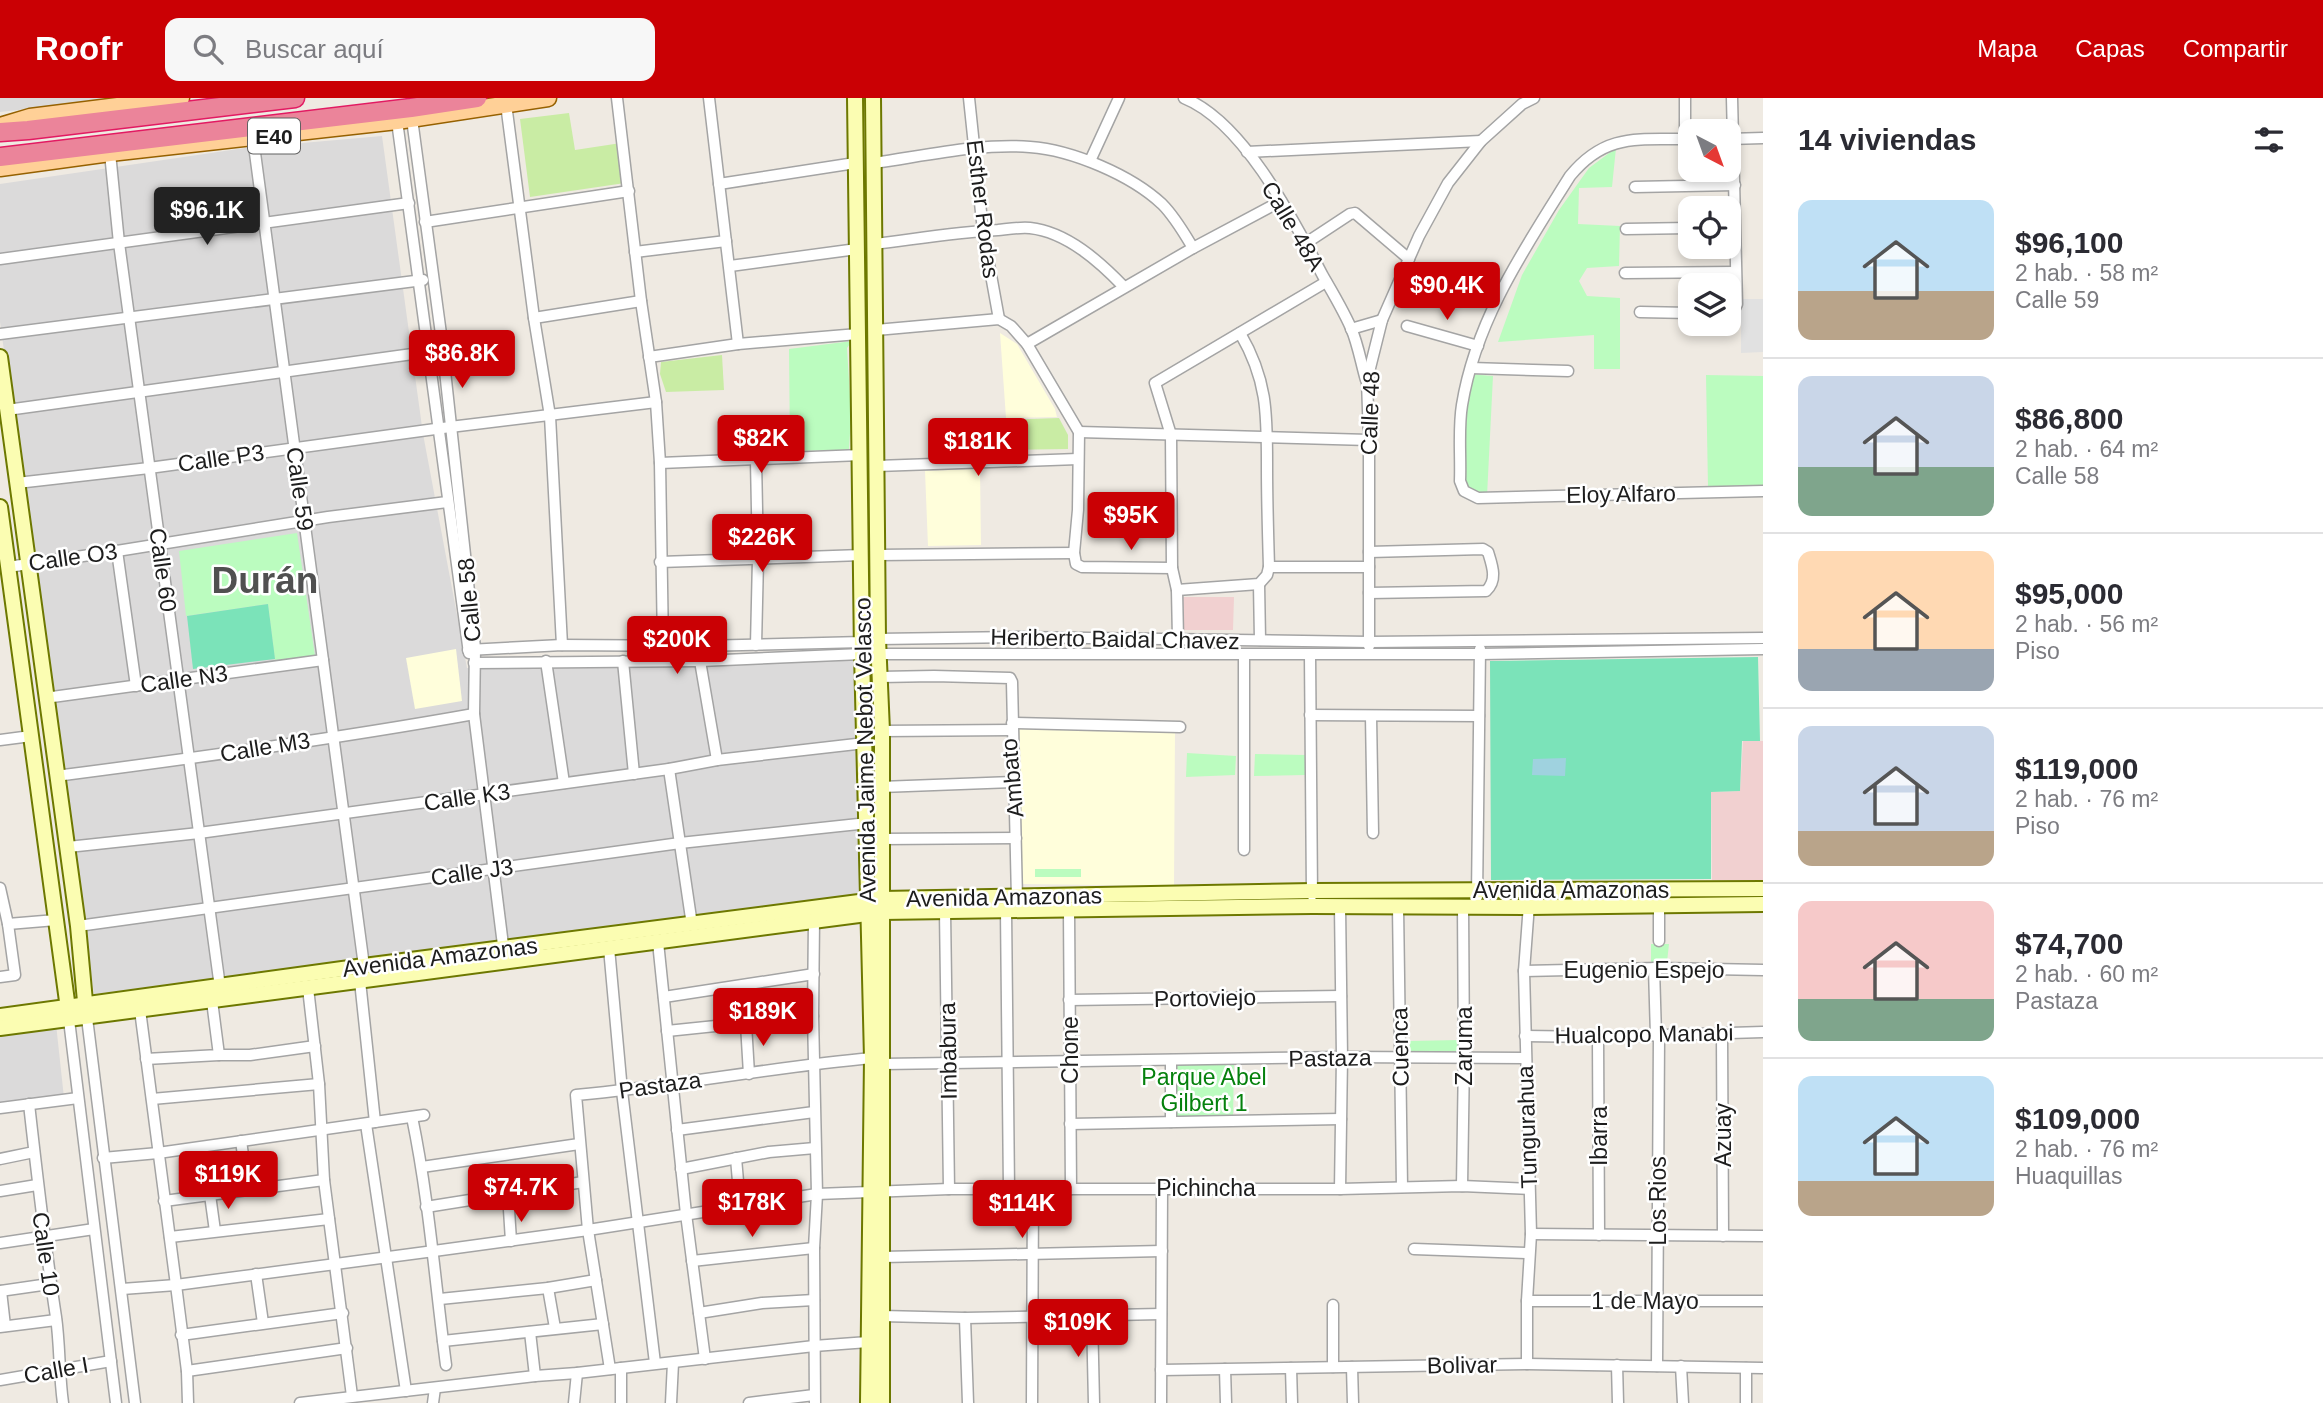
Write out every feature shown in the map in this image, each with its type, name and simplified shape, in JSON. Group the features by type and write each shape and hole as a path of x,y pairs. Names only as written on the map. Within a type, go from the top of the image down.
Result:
{"highway":[{"name":"E40","path":"0,132 295,98"},
{"name":"E40","path":"0,157 477,98"}],"main road":[{"path":"0,126 30,117 181,98"},
{"name":"E40","path":"0,168 404,120 548,98"}],"street":[{"path":"617,98 656,402 660,463 663,646"},
{"path":"709,98 738,344"},
{"name":"Avenida Jaime Nebot Velasco","path":"855,98 862,648 867,823 875,906 877,1061 876,1191 867,1342 868,1403"},
{"name":"Avenida Jaime Nebot Velasco","path":"873,98 882,731 882,839 875,906"},
{"name":"Esther Rodas","path":"970,98 983,231 999,319"},
{"path":"1090,161 1119,98"},
{"name":"Calle 48A","path":"1184,98 1222,123 1247,152 1281,201 1352,329 1367,380"},
{"name":"Calle 48","path":"1369,654 1367,380 1382,320 1409,259 1448,183 1481,141 1524,101 1534,98"},
{"path":"1685,98 1687,119"},
{"path":"1731,119 1732,98"},
{"path":"506,104 518,206 550,416 562,645"},
{"name":"Calle 58","path":"404,120 410,203 447,502 474,663"},
{"name":"Calle 58","path":"404,120 425,222 441,334 471,649"},
{"name":"Calle 59","path":"253,138 364,966"},
{"path":"1741,139 1763,138"},
{"path":"1568,370 1471,368 1486,322 1513,267 1581,162 1607,145 1625,140 1678,139"},
{"path":"1247,152 1481,141"},
{"path":"874,163 975,149 1030,147 1090,161 1143,190 1162,204 1193,248"},
{"name":"Calle 60","path":"110,153 129,319 220,987"},
{"path":"719,184 855,163"},
{"path":"1734,196 1735,182"},
{"path":"1635,187 1735,185"},
{"path":"425,222 629,191"},
{"path":"1027,344 1193,248 1281,201"},
{"path":"0,259 410,203"},
{"path":"1306,243 1355,213 1409,259"},
{"path":"875,244 1030,228 1052,234 1096,260 1124,287"},
{"path":"1626,229 1678,228"},
{"path":"635,252 726,241"},
{"path":"730,266 857,248"},
{"path":"1625,273 1735,272 1734,259"},
{"path":"0,334 432,279"},
{"path":"1178,639 1177,590 1172,568 1171,435 1156,383 1326,282"},
{"path":"534,318 641,300"},
{"path":"1640,312 1678,313"},
{"path":"876,330 999,319 1011,326 1027,344 1079,432 1078,510 1074,553 1076,564 1172,568"},
{"path":"1352,329 1382,320"},
{"path":"1407,326 1478,346"},
{"path":"1240,333 1258,370 1266,407 1269,567 1267,575 1259,584 1260,640"},
{"path":"649,358 738,344 858,334"},
{"path":"7,410 428,352"},
{"path":"0,358 45,698 68,848 103,1158 135,1403"},
{"name":"Eloy Alfaro","path":"1471,368 1462,407 1460,481 1464,491 1478,498 1763,491"},
{"name":"Calle P3","path":"17,483 656,402"},
{"path":"1079,432 1369,440"},
{"path":"660,463 861,455"},
{"path":"877,466 1077,459"},
{"path":"756,460 756,645"},
{"name":"Calle O3","path":"8,566 447,502"},
{"path":"0,507 8,566 6,604 32,736 116,1397 134,1391"},
{"path":"1369,552 1483,549 1490,555 1494,573 1492,586 1486,591 1369,593"},
{"path":"117,551 136,687"},
{"path":"878,555 1074,553"},
{"path":"660,562 862,555"},
{"path":"1269,567 1369,567"},
{"path":"1177,590 1259,584"},
{"name":"Heriberto Baidal Chavez","path":"474,663 700,660 1017,637 1369,642 1763,638"},
{"name":"Zaruma","path":"1462,1186 1470,906 1477,891 1480,642"},
{"name":"Heriberto Baidal Chavez","path":"471,649 562,645 756,645 1244,655 1763,649"},
{"path":"1244,655 1244,850"},
{"path":"1310,655 1312,899"},
{"name":"Calle N3","path":"45,698 323,660"},
{"path":"700,660 717,760"},
{"path":"546,661 564,783"},
{"path":"623,661 634,774"},
{"path":"474,663 474,714 504,955"},
{"path":"880,677 1006,677 1012,682 1012,727 1180,727"},
{"name":"Calle M3","path":"56,776 189,759 474,714"},
{"path":"1310,715 1479,716"},
{"path":"1371,716 1373,833"},
{"name":"Ambato","path":"882,731 1012,727 1016,838 1007,1063 1009,1189"},
{"path":"0,740 32,736"},
{"name":"Calle K3","path":"68,848 343,814 717,760 865,743"},
{"path":"669,769 692,925"},
{"path":"881,788 1013,782"},
{"name":"Calle J3","path":"78,926 680,844 867,823"},
{"path":"882,839 1016,838"},
{"path":"0,888 15,975 0,977"},
{"name":"Avenida Amazonas","path":"0,1028 220,987 364,966 609,948 814,920 875,906 945,912 1014,906 1069,911 1477,891 1763,889"},
{"name":"Tungurahua","path":"1527,1364 1531,1234 1524,971 1530,891"},
{"name":"Avenida Amazonas","path":"86,1012 140,1010 212,1001 360,981 692,925 875,906 1014,906 1312,899 1340,907 1763,904"},
{"path":"1659,906 1659,941"},
{"path":"1340,907 1340,1189"},
{"name":"Cuenca","path":"1398,907 1402,1187"},
{"name":"Chone","path":"1069,911 1071,1189"},
{"name":"Imbabura","path":"945,912 949,1189"},
{"path":"8,924 56,920"},
{"path":"749,1403 815,1399 814,1248 817,1194 814,1112 814,920"},
{"path":"659,942 681,1169 705,1359"},
{"path":"609,948 622,1091 655,1363"},
{"name":"Eugenio Espejo","path":"1524,971 1654,968 1763,970"},
{"name":"Los Rios","path":"1654,968 1658,1036 1657,1366"},
{"path":"664,997 814,974"},
{"path":"360,981 370,1123 406,1391"},
{"path":"308,988 315,1046 324,1180 352,1396"},
{"name":"Portoviejo","path":"1069,1000 1340,996"},
{"path":"212,1001 219,1055"},
{"path":"140,1010 187,1371 188,1403"},
{"name":"Avenida Amazonas","path":"0,1016 69,1014"},
{"path":"667,1031 813,1016"},
{"path":"746,1024 749,1074"},
{"name":"Hualcopo Manabi","path":"1525,1036 1658,1036 1763,1032"},
{"name":"Azuay","path":"1722,1034 1723,1236"},
{"name":"Ibarra","path":"1598,1037 1599,1235"},
{"path":"146,1059 250,1055 315,1046"},
{"name":"Pastaza","path":"621,1403 616,1369 603,1324 588,1230 576,1095 749,1074 814,1063 1525,1058"},
{"path":"1171,1060 1171,1122"},
{"path":"152,1099 318,1084"},
{"path":"0,1108 78,1098"},
{"name":"Calle 10","path":"29,1104 43,1237 56,1320 63,1403"},
{"path":"677,1130 814,1112"},
{"path":"103,1158 158,1153 424,1115"},
{"path":"412,1117 434,1251 446,1365"},
{"path":"1070,1125 1341,1119"},
{"path":"241,1141 248,1190"},
{"path":"422,1167 579,1144"},
{"path":"681,1169 769,1152 815,1148"},
{"path":"0,1159 34,1152"},
{"path":"736,1158 740,1205"},
{"path":"164,1201 324,1180"},
{"path":"426,1207 583,1182"},
{"path":"0,1191 37,1185"},
{"name":"Pichincha","path":"122,1289 176,1285 511,1241 817,1194 949,1189 1340,1189 1462,1186 1530,1189"},
{"path":"1161,1403 1162,1188"},
{"path":"1032,1403 1033,1189"},
{"name":"Avenida Jaime Nebot Velasco","path":"876,1191 883,1257 882,1403"},
{"path":"508,1194 511,1241"},
{"path":"210,1195 215,1231"},
{"path":"170,1237 330,1219"},
{"path":"0,1243 94,1229"},
{"path":"1531,1234 1763,1236"},
{"path":"692,1261 814,1248"},
{"path":"1414,1249 1529,1253"},
{"path":"883,1257 1032,1256 1162,1251"},
{"path":"256,1274 263,1324"},
{"path":"440,1299 548,1288 596,1280"},
{"path":"49,1284 0,1291 3,1327 56,1320"},
{"path":"548,1288 555,1328"},
{"path":"699,1313 762,1303 814,1300"},
{"name":"1 de Mayo","path":"1527,1301 1763,1301"},
{"path":"1333,1305 1333,1367"},
{"path":"181,1335 343,1313"},
{"path":"882,1317 1161,1314"},
{"path":"1092,1315 1094,1403"},
{"path":"965,1318 968,1403"},
{"path":"443,1341 603,1324"},
{"path":"530,1332 535,1376"},
{"path":"300,1403 352,1396 386,1398 406,1391 867,1342"},
{"path":"187,1371 347,1348"},
{"name":"Calle I","path":"0,1380 111,1361"},
{"path":"671,1403 673,1363"},
{"name":"Bolivar","path":"1161,1370 1527,1364 1763,1368"},
{"path":"1618,1365 1618,1403"},
{"path":"1681,1366 1683,1403"},
{"path":"1352,1367 1353,1403"},
{"path":"1291,1368 1292,1403"},
{"path":"1746,1368 1746,1403"},
{"path":"1225,1369 1226,1403"},
{"path":"574,1403 577,1373"},
{"path":"433,1403 435,1388"}],"shaded area":[{"path":"0,98 129,98 0,112"},
{"path":"382,136 423,434 467,668 857,660 865,894 94,994 0,322 0,184 245,148"},
{"path":"1741,299 1763,299 1763,352 1741,353"},
{"path":"1000,333 1017,344 1057,417 1006,418"},
{"path":"980,469 981,545 928,546 925,471"},
{"path":"1183,597 1234,597 1233,630 1183,630"},
{"path":"456,649 462,701 415,709 406,658"},
{"path":"1019,729 1175,731 1174,886 1022,884"},
{"path":"1743,741 1763,741 1763,881 1712,880 1711,792 1740,791"},
{"path":"56,1024 64,1098 0,1106 0,1030"}],"green space":[{"path":"569,113 575,150 621,143 625,183 530,197 520,119"},
{"path":"1616,148 1612,187 1579,188 1578,224 1620,226 1619,266 1587,268 1579,281 1587,296 1620,298 1620,369 1594,369 1594,335 1498,342 1522,275 1559,210 1589,168"},
{"path":"852,341 847,348 852,399 849,450 790,451 789,349"},
{"path":"722,355 724,390 666,392 660,374 661,362"},
{"path":"1469,374 1493,376 1487,496 1464,491 1461,431"},
{"path":"1706,375 1763,376 1763,486 1708,488"},
{"path":"1059,418 1068,435 1068,449 1007,450 1006,420"},
{"path":"297,533 315,656 275,660 268,604 186,616 179,551"},
{"path":"268,604 275,659 193,669 187,616"},
{"path":"1758,657 1760,741 1742,741 1740,791 1711,792 1711,879 1491,880 1490,661"},
{"path":"1187,753 1236,756 1235,775 1186,777"},
{"path":"1255,754 1305,755 1305,775 1254,776"},
{"path":"1035,869 1081,869 1081,877 1035,877"},
{"path":"1651,944 1669,944 1667,962 1651,962"},
{"path":"1459,1040 1460,1051 1410,1052 1409,1041"},
{"name":"Parque Abel Gilbert 1","path":"1234,1064 1233,1117 1176,1117 1175,1065"}],"water":[{"path":"1566,758 1565,776 1532,775 1533,759"}],"district":[{"name":"Durán","path":"265,580"}]}
